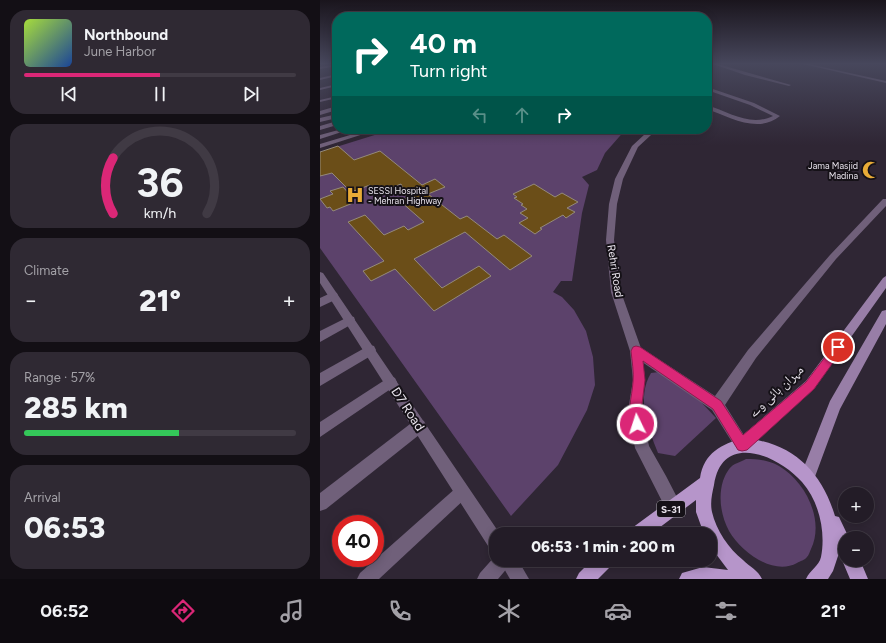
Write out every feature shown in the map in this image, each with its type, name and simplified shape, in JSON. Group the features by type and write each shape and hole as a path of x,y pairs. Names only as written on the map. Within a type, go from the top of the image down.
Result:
{"main road":[{"name":"مہران ہائی وے","path":"742,445 810,385 886,280"},
{"path":"808,477 835,406 886,314"},
{"path":"753,579 732,562 713,535 704,512 704,484 712,464 725,451 742,445 762,446 786,457 808,477 825,505 838,533"},
{"name":"S-31","path":"647,527 704,484"},
{"path":"815,579 827,565 832,536 825,505"},
{"path":"585,579 598,567"},
{"path":"854,567 859,579"},
{"path":"688,579 703,576 729,579"}],"street":[{"path":"712,109 754,124 777,116 752,104 715,91"},
{"path":"320,95 332,92"},
{"path":"320,101 332,98"},
{"path":"320,113 332,109"},
{"path":"320,120 332,117"},
{"path":"320,128 332,124"},
{"path":"320,137 332,134"},
{"path":"320,146 360,134"},
{"name":"Rehri Road","path":"648,134 635,146 619,179 613,204 610,240 616,292 636,351 639,380 635,412 642,448 661,480 674,507"},
{"path":"717,405 752,354 834,257 886,201"},
{"name":"D7 Road","path":"320,275 489,532"},
{"path":"320,303 334,296"},
{"path":"320,337 350,320"},
{"path":"320,380 370,350"},
{"path":"636,351 717,405 742,445"},
{"path":"320,430 391,382"},
{"path":"320,503 419,426"},
{"path":"366,579 462,492"},
{"path":"486,579 497,567"},
{"path":"512,567 520,579"}],"shaded area":[{"path":"378,134 622,134 605,153 597,170 582,177 589,185 582,213 572,281 561,281 553,292 562,297 574,310 586,331 593,357 595,385 587,410 558,465 511,516 320,248 320,152"},
{"path":"659,372 701,402 716,418 675,456 658,453 645,413 644,393 647,383 651,373"},
{"path":"746,459 763,460 779,466 797,481 804,491 810,502 816,526 815,538 808,556 804,560 788,566 768,564 749,554 734,539 729,531 721,506 721,487 729,469 733,465"}],"building":[{"path":"338,146 354,160 380,151 422,185 435,179 445,187 428,194 460,219 467,216 497,239 504,235 532,256 510,270 465,232 414,259 442,288 479,266 491,276 434,311 395,269 371,281 363,271 384,261 348,222 365,215 384,235 404,226 408,230 424,222 400,201 407,198 401,184 378,193 370,185 351,192 332,173 320,176 320,152"},
{"path":"534,184 555,197 562,193 578,202 567,208 575,212 566,218 563,215 540,228 542,229 535,234 519,223 528,218 520,213 527,209 521,205 523,204 514,198 517,197 513,194"},
{"path":"343,187 352,197 348,198 353,203 333,211 330,207 327,208 320,199 333,194 330,191"}],"place":[{"name":"Jama Masjid Madina","path":"871,170"},
{"name":"SESSI Hospital - Mehran Highway","path":"355,195"}],"route":[{"path":"637,424 635,412 639,380 636,351 664,368 717,405 742,445 810,385 838,347"}]}
